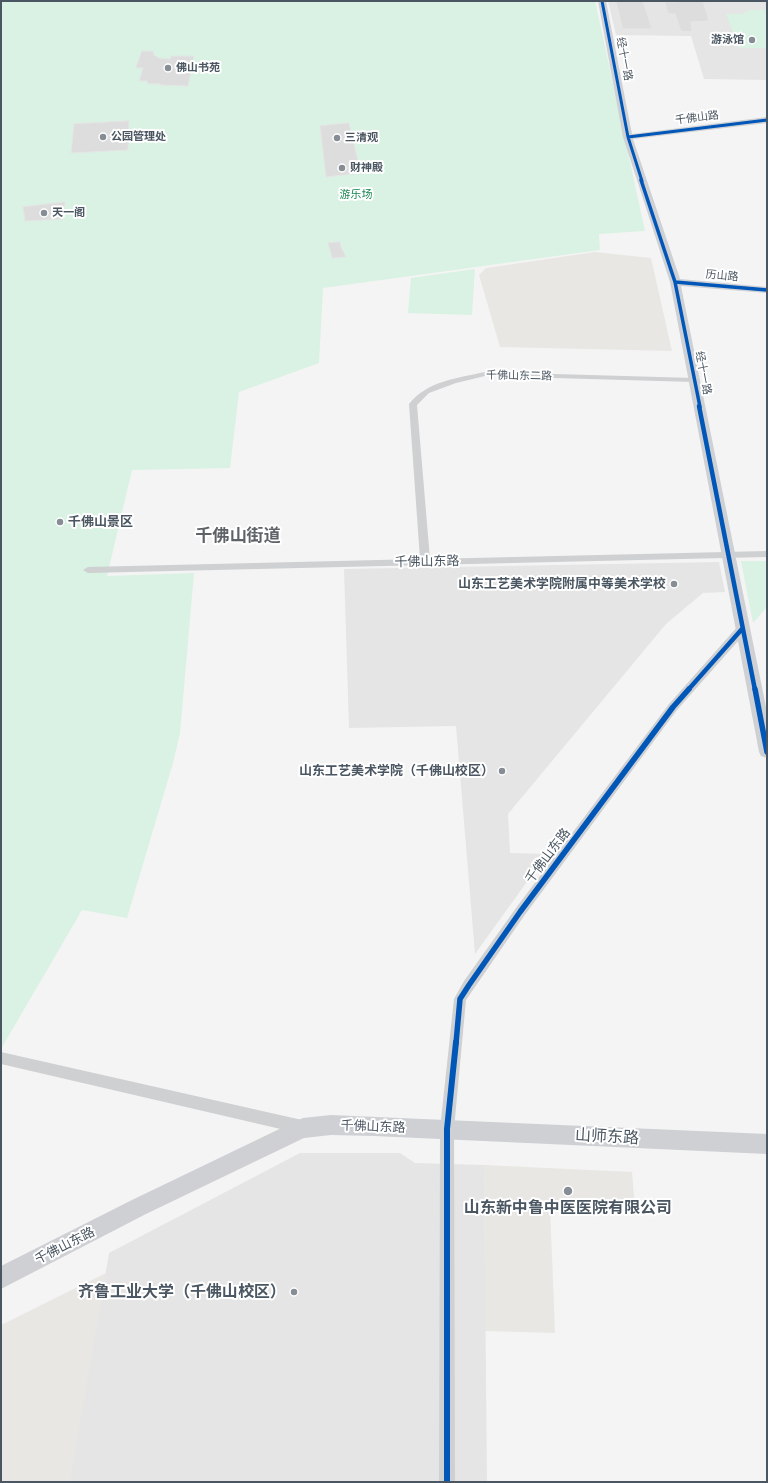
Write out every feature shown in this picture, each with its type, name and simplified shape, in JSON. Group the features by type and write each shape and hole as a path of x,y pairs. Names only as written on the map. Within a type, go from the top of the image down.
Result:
{"street":[{"name":"经十一路","path":"602,1 628,137 675,282 767,752"},
{"name":"千佛山路","path":"628,137 767,120"},
{"name":"历山路","path":"675,282 767,290"},
{"name":"千佛山东二路","path":"424,562 413,404 426,392 454,381 485,374 694,380"},
{"name":"千佛山东路","path":"88,570 767,554"},
{"name":"千佛山东路","path":"1,1278 132,1211 303,1128 312,1126 360,1126 448,1129 460,999 520,912 673,707 742,629"},
{"path":"1,1058 303,1128"},
{"name":"山师东路","path":"448,1129 767,1144"},
{"path":"447,1482 448,1129"}],"shaded area":[{"path":"608,1 767,1 767,80 704,79 691,36 616,35"},
{"path":"595,252 651,258 672,351 500,347 479,275 486,268"},
{"name":"山东工艺美术学院（千佛山校区）","path":"719,562 725,592 703,593 666,624 508,814 510,853 547,854 475,954 456,726 349,728 344,569"},
{"name":"齐鲁工业大学（千佛山校区）","path":"300,1153 400,1153 415,1163 484,1165 487,1482 70,1482 109,1253"},
{"path":"484,1165 632,1172 635,1209 550,1205 555,1333 485,1331"},
{"path":"106,1273 71,1482 1,1482 1,1325"}],"green space":[{"name":"千佛山景区","path":"1,1 595,1 645,231 599,234 600,250 323,288 319,363 239,392 230,468 132,470 107,576 194,573 180,733 173,763 127,918 82,910 1,1049"},
{"path":"750,10 767,10 767,48 739,48 726,14 741,14"},
{"path":"475,269 472,315 408,313 411,278"},
{"path":"741,561 767,561 767,607 753,623"}],"building":[{"path":"616,1 643,1 652,29 623,29"},
{"path":"703,1 709,21 691,22 692,32 681,31 675,14 668,14 665,2"},
{"name":"佛山书苑","path":"142,51 153,51 154,55 159,58 170,59 171,56 194,56 188,86 148,84 147,81 139,81 143,68 136,68"},
{"name":"公园管理处","path":"129,121 128,150 71,153 74,124"},
{"path":"349,123 361,173 326,177 320,126"},
{"name":"天一阁","path":"65,202 63,219 25,221 23,207"},
{"path":"340,242 346,257 332,258 328,243"}],"cycle path":[{"path":"602,1 628,137 675,282 767,752"},
{"path":"628,137 767,120"},
{"path":"675,282 767,290"},
{"path":"447,1482 447,1129 460,999 520,912 673,707 742,629"}],"place":[{"name":"游泳馆","path":"752,40"},
{"name":"佛山书苑","path":"168,68"},
{"name":"公园管理处","path":"103,137"},
{"name":"三清观","path":"337,138"},
{"name":"财神殿","path":"342,168"},
{"name":"天一阁","path":"44,213"},
{"name":"千佛山景区","path":"60,522"},
{"name":"山东工艺美术学院附属中等美术学校","path":"674,584"},
{"name":"山东工艺美术学院（千佛山校区）","path":"502,771"},
{"name":"山东新中鲁中医医院有限公司","path":"568,1191"},
{"name":"齐鲁工业大学（千佛山校区）","path":"294,1292"}],"district":[{"name":"千佛山街道","path":"238,536"}],"park label":[{"name":"游乐场","path":"356,195"}]}
